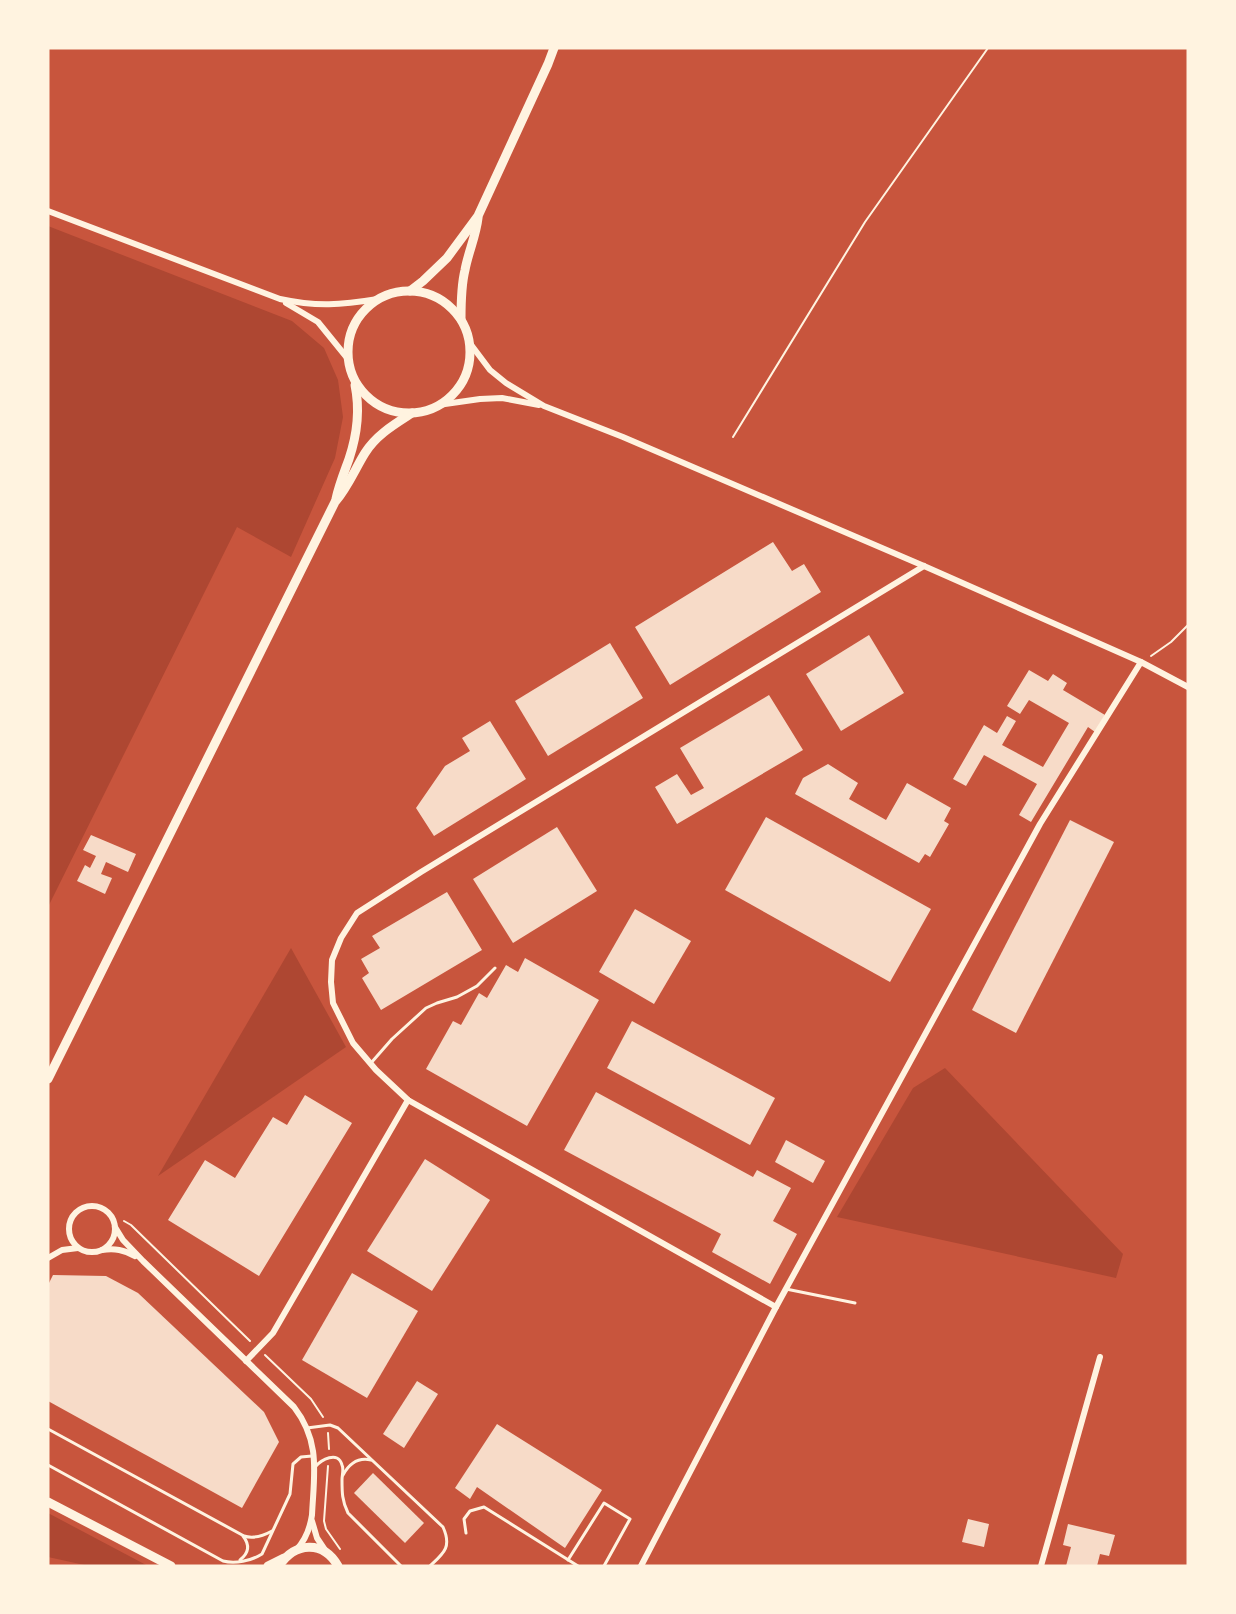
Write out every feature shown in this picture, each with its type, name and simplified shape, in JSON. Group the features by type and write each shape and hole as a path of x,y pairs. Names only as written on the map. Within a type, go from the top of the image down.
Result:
{"main road":[{"path":"410,291 447,258 478,216 554,48"},
{"path":"460,319 464,271 477,228 478,216"},
{"path":"335,502 356,434 358,399 348,359 348,342 354,325 367,307 378,299 398,292 427,293 446,303 466,330 470,342 469,363 465,376 449,398 438,405 412,413 393,411 374,403 354,379"},
{"path":"48,1079 335,502 345,490 366,451 386,429 412,413"},
{"path":"50,1501 171,1566"},
{"path":"268,1566 306,1547 326,1552 338,1566"},
{"path":"279,1566 286,1556"}],"street":[{"path":"48,211 280,299 318,322 348,359"},
{"path":"280,299 315,305 378,299"},
{"path":"470,342 490,370 506,383 544,406 634,441 924,566 1141,662 1188,687"},
{"path":"438,405 502,398 544,406"},
{"path":"776,1307 408,1100 353,1043 333,1003 332,960 341,938 357,913 924,566"},
{"path":"641,1566 776,1307 1041,824 1141,662"},
{"path":"246,1361 273,1332 408,1100"},
{"path":"144,1261 123,1250 85,1251 78,1248 69,1236 68,1229 73,1215 86,1206 94,1206 108,1212 123,1240 294,1407 304,1420 314,1456 312,1523 317,1538 326,1552"},
{"path":"99,1251 111,1242 115,1227"},
{"path":"48,1258 62,1250 78,1248"},
{"path":"1041,1566 1100,1357"},
{"path":"296,1550 304,1540 312,1515"}],"lane":[{"path":"371,1063 392,1039 426,1008 458,997 477,986 495,968"},
{"path":"786,1289 855,1303"},
{"path":"307,1428 330,1425 338,1428 443,1527 448,1537 447,1547 430,1566"},
{"path":"48,1429 248,1537 273,1530"},
{"path":"48,1465 223,1561 236,1562 262,1554 290,1494 293,1464 301,1457 314,1456"},
{"path":"314,1468 320,1461 334,1457 340,1460 343,1465 343,1503 348,1513 401,1566"},
{"path":"342,1477 354,1462 360,1459 373,1460"},
{"path":"568,1560 604,1503 630,1519 604,1566"},
{"path":"466,1533 464,1519 470,1511 484,1507 578,1566"},
{"path":"236,1562 242,1559 247,1552 248,1544 242,1534"}],"path":[{"path":"733,437 865,222 988,48"},
{"path":"1141,662 1171,642 1188,626"}],"shaded area":[{"path":"48,226 292,321 324,348 338,380 343,417 335,458 291,557 237,527 48,907"},
{"path":"291,948 346,1047 158,1176"},
{"path":"945,1068 1123,1254 1116,1278 837,1217 913,1088"},
{"path":"48,1513 148,1566 89,1566 48,1557"}],"building":[{"path":"773,542 792,571 804,564 821,592 670,685 635,627"},
{"path":"869,635 904,693 841,731 806,674"},
{"path":"610,643 643,698 548,756 515,701"},
{"path":"1029,670 1048,681 1053,674 1067,683 1063,690 1105,715 1095,732 1088,727 1031,822 1019,815 1037,784 984,755 966,786 953,779 984,725 997,733 1007,716 1016,721 1002,745 1043,767 1069,723 1029,700 1020,714 1007,706"},
{"path":"769,695 803,750 677,824 655,787 677,774 691,795 704,788 680,748"},
{"path":"490,721 526,779 434,836 416,808 445,766 470,751 462,738"},
{"path":"828,764 858,783 849,799 886,820 907,783 951,808 944,821 949,824 930,857 925,854 919,863 795,794 803,778"},
{"path":"766,817 931,909 890,982 725,890"},
{"path":"1070,820 1114,842 1016,1033 972,1010"},
{"path":"557,827 597,891 513,943 473,879"},
{"path":"91,835 136,854 128,872 106,862 101,874 112,878 105,894 77,881 85,865 90,868 96,856 83,850"},
{"path":"447,892 482,950 381,1010 362,978 369,973 361,959 380,948 372,936"},
{"path":"635,909 691,941 654,1004 599,972"},
{"path":"525,958 599,1000 527,1126 426,1069 453,1021 461,1025 479,993 487,998 506,965 518,972"},
{"path":"632,1021 775,1098 750,1145 607,1068"},
{"path":"596,1092 753,1177 757,1170 791,1188 773,1221 797,1234 770,1284 712,1252 721,1234 564,1150"},
{"path":"305,1095 352,1123 259,1276 168,1220 205,1160 235,1178 273,1117 287,1125"},
{"path":"786,1140 825,1161 813,1183 775,1162"},
{"path":"425,1159 490,1200 432,1291 367,1251"},
{"path":"352,1273 418,1311 367,1398 302,1360"},
{"path":"53,1275 106,1276 138,1293 264,1412 279,1442 242,1508 48,1401 48,1285"},
{"path":"417,1381 438,1394 404,1448 383,1434"},
{"path":"497,1424 602,1490 565,1548 477,1487 470,1499 455,1488"},
{"path":"373,1473 424,1523 405,1543 354,1493"},
{"path":"968,1519 989,1524 984,1547 962,1542"},
{"path":"1068,1524 1115,1535 1109,1556 1100,1554 1097,1566 1066,1566 1071,1547 1063,1545"}]}
